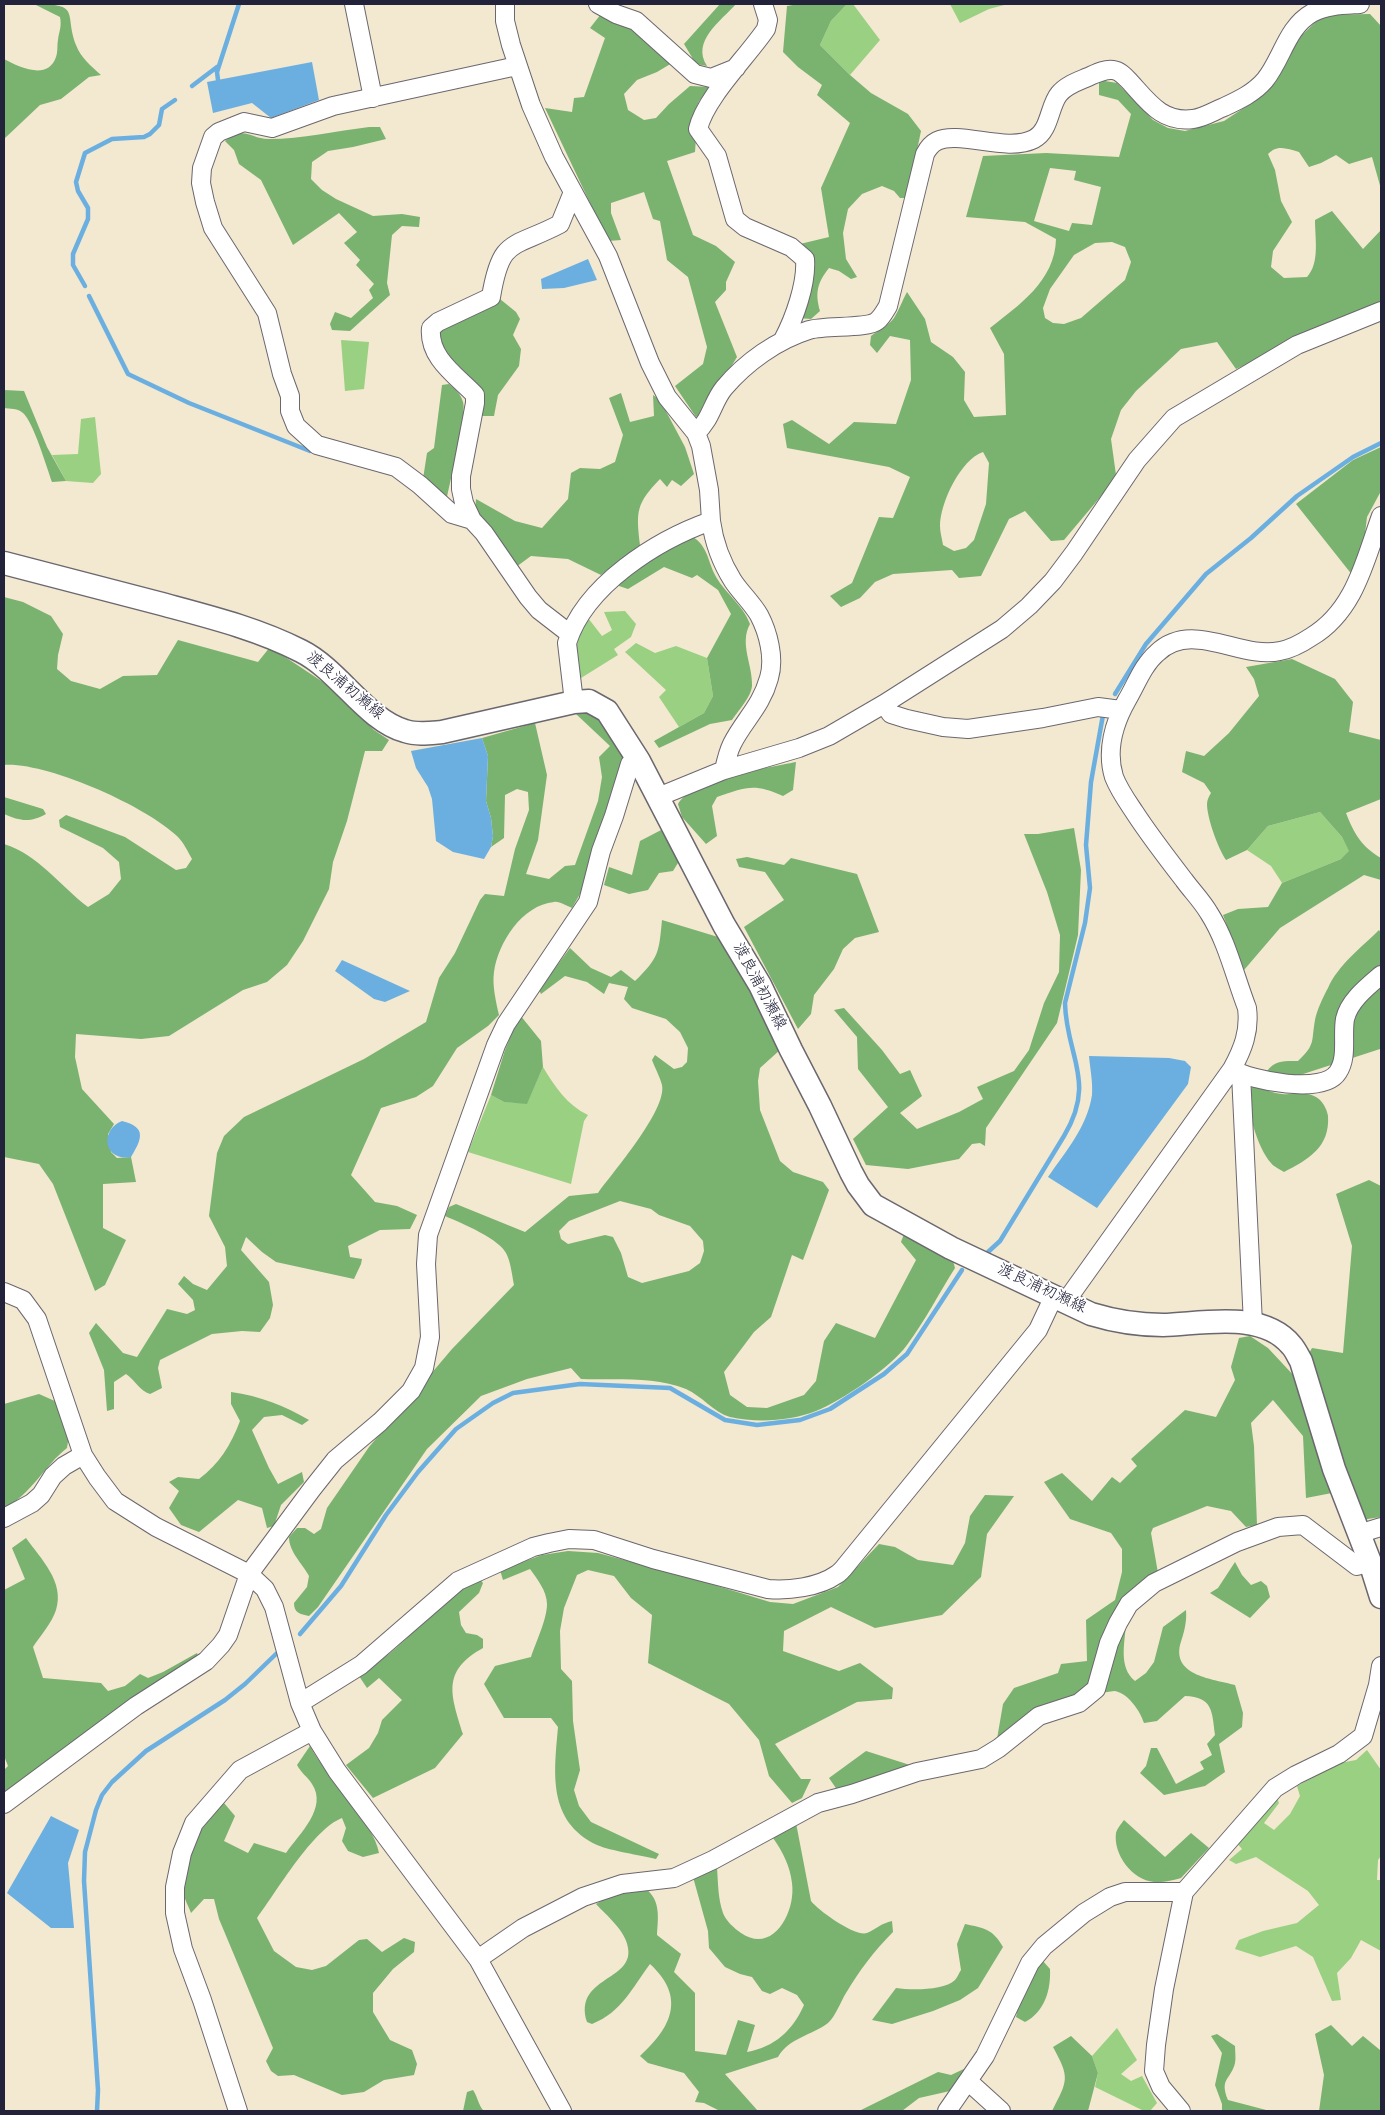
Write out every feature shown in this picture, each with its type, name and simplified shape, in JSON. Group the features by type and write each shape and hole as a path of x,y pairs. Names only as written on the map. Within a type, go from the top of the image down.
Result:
{"main road":[{"name":"渡良浦初瀬線","path":"4,563 179,608 271,636 303,652 340,680 382,720 394,728 406,732 421,734 442,732 574,702 589,702 607,711 639,762 724,925 760,985 851,1172 873,1205 951,1248 1091,1314 1133,1324 1162,1325 1242,1321 1281,1335 1292,1345 1301,1361 1334,1469 1370,1562 1381,1597"}],"street":[{"path":"354,4 373,98"},
{"path":"504,4 505,21 517,66 531,106 573,192 608,256 650,363 663,388 696,433 701,446 709,490 714,541 733,582 758,614 766,632 771,656 770,675 764,694 732,744 724,770"},
{"path":"598,4 616,14 636,21 695,74 711,78 722,75 739,66"},
{"path":"763,4 768,20 766,29 713,98 701,117 698,129 717,156 734,219 745,227 791,247 805,259 806,270 792,323 783,340"},
{"path":"696,433 706,423 724,389 751,362 783,340 818,328 834,325 866,325 876,322 883,316 888,306 925,154 930,145 939,140 950,138 1002,143 1024,143 1036,139 1042,131 1058,95 1065,88 1102,70 1115,70 1124,75 1158,112 1166,117 1180,120 1194,119 1245,97 1253,91 1268,75 1294,30 1310,14 1322,8 1360,4"},
{"path":"472,520 452,514 420,485 396,467 317,446 296,426 290,411 290,396 282,374 268,313 224,248 213,228 205,202 202,168 213,137 218,132 244,122 272,128 333,106 517,66"},
{"path":"570,634 539,610 484,533 472,520 461,489 461,476 475,395 434,351 430,339 431,328 438,322 491,297 501,258 517,242 541,234 560,224 573,192"},
{"path":"658,797 724,770 799,748 829,736 884,704 1002,628 1029,606 1053,581 1137,460 1174,418 1297,345 1381,311"},
{"path":"1253,1324 1236,1072 1246,1039 1247,1008 1209,913 1156,844 1121,792 1114,776 1111,762 1114,727 1142,672 1157,653 1181,639 1196,639 1265,652 1280,652 1313,636 1331,622 1351,596 1367,560 1381,516"},
{"path":"574,702 567,643 585,607 605,584 621,572 661,545 691,528 711,521"},
{"path":"884,704 891,714 907,719 943,727 968,729 1043,718 1098,707 1121,710"},
{"path":"4,1804 136,1706 206,1661 228,1636 249,1574 335,1460 380,1422 411,1391 424,1368 430,1337 426,1264 428,1235 464,1131 496,1044 506,1024 588,902 601,850 630,764 639,762"},
{"path":"1236,1072 1284,1084 1315,1083 1331,1079 1338,1074 1342,1063 1345,1018 1349,1008 1381,975"},
{"path":"300,1703 361,1665 458,1581 533,1547 549,1543 570,1539 594,1540 653,1559 768,1589 785,1591 795,1590 836,1575 1038,1330 1060,1298 1236,1072"},
{"path":"4,1292 23,1300 37,1319 83,1455 115,1500 156,1527 249,1574 265,1589 274,1608 300,1703 312,1731 337,1771 478,1960 562,2111"},
{"path":"4,1518 41,1495 53,1476 64,1466 83,1455"},
{"path":"478,1960 523,1928 583,1897 622,1884 674,1878 713,1860 818,1803 852,1794 917,1772 980,1759 999,1748 1039,1716 1079,1702 1096,1689 1109,1643 1118,1623 1129,1604 1142,1591 1154,1583 1237,1542 1278,1527 1304,1525 1357,1566 1370,1562"},
{"path":"1358,1534 1381,1527"},
{"path":"1181,2111 1161,2087 1154,2071 1164,1989 1184,1892 1275,1788 1296,1775 1339,1754 1363,1736 1378,1685 1381,1666"},
{"path":"238,2111 205,2009 183,1949 176,1913 175,1888 182,1853 194,1823 240,1770 312,1731"},
{"path":"947,2111 969,2082 989,2048 1030,1963 1062,1929 1097,1904 1125,1892 1184,1892"},
{"path":"969,2082 1001,2111"}],"green space":[{"path":"34,4 59,6 68,12 78,50 101,75 89,77 61,99 40,105 4,139 4,59 25,68 40,70 47,69 57,55 61,26 60,17"},
{"path":"720,4 736,4 716,24 705,40 703,57 707,66 696,64 684,44"},
{"path":"799,4 847,4 831,21 820,45 871,93 908,114 921,131 907,198 900,198 894,191 882,186 862,194 848,209 843,233 846,259 857,277 851,279 839,271 829,268 818,288 820,311 811,319 798,318 815,269 800,244 829,237 821,188 850,123 817,95 822,85 798,67 783,52 787,6"},
{"path":"847,4 853,4 880,40 850,75 820,45 831,21"},
{"path":"950,4 1008,4 989,9 960,23"},
{"path":"601,14 631,29 672,63 657,72 637,80 624,94 628,110 644,120 656,118 690,86 711,87 699,101 690,123 696,138 695,152 667,161 693,235 716,246 735,262 726,282 726,290 715,302 737,357 702,414 696,417 675,386 703,364 707,347 688,277 667,260 660,221 653,219 644,192 611,203 611,213 621,240 608,241 545,108 572,112 574,98 584,97 605,38 590,28"},
{"path":"1370,14 1381,26 1381,189 1372,157 1349,164 1336,155 1309,167 1299,152 1283,148 1272,151 1268,154 1275,170 1281,201 1292,222 1273,251 1271,267 1284,278 1307,277 1314,265 1315,258 1315,220 1332,211 1363,249 1381,230 1381,304 1236,369 1217,342 1181,349 1136,391 1121,410 1111,439 1116,475 1107,489 1064,540 1051,541 1025,511 1009,519 981,576 959,578 952,570 893,574 875,582 860,598 841,607 830,596 852,583 879,517 893,518 910,477 889,467 787,448 783,424 792,420 829,444 854,422 896,424 911,380 910,340 890,336 877,353 870,345 871,336 894,318 907,292 925,319 931,342 953,357 965,372 964,400 974,417 1006,415 1004,354 990,328 1034,291 1049,267 1054,254 1056,239 1025,222 966,217 983,156 1046,153 1119,157 1131,114 1118,100 1099,95 1099,80 1117,83 1153,120 1168,128 1185,131 1224,121 1256,100 1274,79 1302,35 1323,15","holes":["1050,168 1076,171 1074,180 1101,187 1092,225 1072,223 1069,231 1034,221","1112,242 1125,247 1131,262 1125,280 1081,318 1064,324 1053,323 1045,318 1043,308 1050,289 1074,255 1095,243","983,452 989,463 986,504 974,540 966,548 954,551 943,545 940,528 941,517 953,483 967,463"]},
{"path":"380,127 386,139 328,151 312,162 311,179 322,190 336,199 373,216 402,214 420,217 419,227 402,226 392,235 387,283 390,295 350,331 332,330 330,324 335,312 351,318 373,298 369,290 374,284 356,265 360,260 344,243 357,232 339,213 293,245 261,180 239,164 234,150 225,141 232,136 243,133 262,138 281,139"},
{"path":"500,299 516,312 520,319 513,335 521,349 519,366 498,395 494,416 481,416 481,392 470,378 450,361 435,331 446,323"},
{"path":"341,340 369,342 364,389 345,391"},
{"path":"449,384 461,397 464,409 447,498 423,479 427,453 434,448 442,385"},
{"path":"4,390 24,391 47,447 66,481 52,482 27,418 19,410 4,408"},
{"path":"621,393 630,422 654,416 653,395 660,400 685,447 694,474 681,486 672,480 667,487 660,479 642,502 638,516 640,545 601,575 568,559 531,556 516,567 475,512 476,499 515,521 542,528 568,499 571,473 580,468 600,469 615,462 623,435 609,398"},
{"path":"95,417 101,474 93,483 66,481 52,455 78,454 81,419"},
{"path":"1381,447 1381,491 1367,517 1363,550 1353,576 1296,504 1353,460"},
{"path":"693,537 704,549 718,580 742,610 750,624 747,632 746,647 752,686 747,699 732,720 710,724 659,748 654,741 704,713 713,696 707,658 731,614 718,590 697,575 692,578 664,567 628,589 613,584 682,540"},
{"path":"4,597 23,602 51,616 63,634 57,669 71,681 100,689 123,676 157,675 178,640 258,662 270,647 335,690 374,730 389,740 382,751 365,751 347,821 333,862 329,889 303,941 287,965 267,982 243,990 169,1036 141,1039 76,1034 75,1057 82,1089 114,1124 108,1134 111,1152 117,1158 131,1157 136,1182 103,1184 103,1228 126,1240 105,1285 95,1291 53,1184 39,1164 4,1157 4,844 17,849 39,863 88,907 109,894 121,879 119,862 103,848 60,827 59,820 66,815 125,837 176,870 186,868 192,859 178,837 143,812 120,800 70,778 23,766 4,765"},
{"path":"625,611 636,624 631,637 614,649 618,655 581,678 576,654 578,640 588,618 602,636 612,630 604,612"},
{"path":"636,643 655,653 676,646 707,658 713,696 704,713 679,727 659,697 666,690 625,652"},
{"path":"1292,659 1335,679 1353,702 1349,732 1381,740 1381,799 1346,813 1359,839 1381,858 1381,880 1364,875 1280,928 1244,970 1223,915 1238,909 1268,907 1282,883 1341,859 1349,851 1342,837 1320,812 1268,826 1247,850 1226,860 1216,841 1207,810 1208,798 1211,793 1204,783 1182,772 1186,751 1204,756 1229,733 1259,696 1254,679 1246,667"},
{"path":"584,709 603,718 623,754 621,768 584,887 572,908 556,902 542,905 532,910 514,927 501,949 494,972 494,988 499,1015 488,1026 457,1048 433,1086 416,1097 381,1108 351,1175 375,1202 397,1206 417,1215 410,1229 380,1230 348,1246 350,1257 362,1259 354,1279 276,1262 246,1237 241,1250 269,1282 273,1305 270,1318 260,1332 242,1331 212,1334 160,1360 158,1368 162,1388 150,1394 126,1374 114,1382 114,1409 107,1411 104,1370 89,1333 96,1323 123,1353 137,1357 167,1309 187,1314 195,1310 193,1300 178,1284 184,1276 193,1284 207,1290 227,1266 225,1247 209,1216 217,1153 224,1136 244,1117 364,1059 426,1022 439,978 455,953 480,900 485,894 504,896 515,849 529,810 528,792 517,789 505,795 504,838 491,847 493,836 491,818 486,801 488,756 482,738 535,723 547,775 538,840 526,874 549,879 565,866 575,865 598,801 602,777 599,757 610,746 576,714"},
{"path":"796,762 793,790 783,796 765,789 750,788 717,797 712,806 717,836 706,844 682,817 678,804 686,795 699,788 714,781 750,771"},
{"path":"4,797 43,809 46,814 30,820 4,814"},
{"path":"1320,812 1342,837 1350,852 1341,859 1282,883 1271,866 1247,850 1268,826"},
{"path":"665,828 681,858 673,871 659,873 648,890 629,894 604,885 609,867 632,875 640,841"},
{"path":"1074,828 1081,870 1078,935 1057,1023 986,1128 985,1146 980,1143 972,1144 959,1159 908,1169 866,1165 853,1139 888,1107 858,1069 857,1037 834,1010 844,1008 882,1050 900,1074 910,1070 922,1096 900,1113 917,1129 959,1112 983,1099 977,1087 1014,1071 1029,1050 1044,1003 1059,972 1060,935 1047,892 1024,834 1038,834"},
{"path":"747,857 784,865 791,858 857,874 879,932 855,938 843,949 834,969 814,995 811,1014 798,1029 744,927 784,900 765,872 739,867 736,859"},
{"path":"662,920 718,937 743,967 781,1049 760,1068 758,1081 760,1110 780,1161 793,1172 823,1182 829,1190 803,1260 792,1255 771,1317 754,1332 724,1372 730,1395 747,1407 767,1408 804,1395 816,1381 824,1341 836,1323 875,1338 916,1260 901,1242 904,1234 952,1257 955,1268 920,1326 899,1354 878,1373 852,1391 827,1406 796,1417 774,1420 751,1420 730,1417 724,1415 692,1392 674,1385 648,1380 581,1379 571,1368 527,1379 481,1396 427,1449 318,1607 309,1616 303,1615 295,1609 294,1603 307,1587 309,1576 293,1553 289,1537 297,1528 305,1528 314,1534 321,1529 327,1508 369,1447 452,1349 514,1285 510,1262 503,1249 489,1237 445,1216 449,1207 456,1204 525,1232 569,1196 598,1193 638,1140 656,1109 661,1096 662,1085 652,1060 655,1055 674,1069 682,1067 687,1062 688,1048 680,1032 666,1019 632,1008 624,999 628,987 609,983 604,994 587,982 565,976 541,994 539,990 570,948 591,968 611,977 621,970 635,981 649,966 656,954","holes":["620,1201 651,1209 659,1215 690,1226 703,1241 704,1251 700,1263 689,1271 642,1283 628,1277 621,1253 613,1237 605,1235 568,1244 561,1239 559,1231 569,1221"]},
{"path":"1379,930 1381,933 1380,1049 1297,1076 1267,1071 1277,1063 1298,1061 1308,1051 1312,1042 1317,1012 1332,980 1351,957"},
{"path":"520,1015 541,1041 543,1067 527,1104 504,1102 491,1095 505,1050"},
{"path":"543,1067 562,1095 588,1115 584,1121 571,1184 468,1152 491,1095 504,1102 527,1103"},
{"path":"1252,1087 1282,1094 1312,1095 1320,1100 1327,1110 1328,1127 1322,1144 1309,1157 1284,1172 1271,1163 1257,1137 1249,1104"},
{"path":"1369,1180 1381,1186 1381,1517 1361,1520 1308,1355 1312,1348 1343,1353 1352,1246 1336,1194"},
{"path":"1250,1336 1268,1348 1296,1378 1332,1493 1306,1498 1303,1436 1273,1400 1251,1423 1254,1446 1257,1525 1246,1527 1231,1511 1207,1506 1153,1528 1151,1533 1158,1573 1144,1580 1092,1685 1081,1697 997,1739 1003,1704 1014,1688 1058,1673 1061,1664 1087,1661 1086,1620 1115,1600 1122,1572 1122,1549 1111,1533 1070,1519 1044,1482 1062,1473 1092,1501 1112,1477 1120,1483 1137,1466 1131,1459 1185,1410 1216,1417 1235,1380 1231,1367 1239,1338"},
{"path":"231,1392 272,1402 309,1420 302,1425 282,1415 264,1417 252,1430 278,1484 302,1472 304,1482 281,1505 274,1526 267,1528 262,1508 238,1500 199,1532 181,1525 169,1508 179,1491 169,1482 178,1477 199,1479 213,1467 224,1453 240,1421 231,1404"},
{"path":"39,1394 57,1402 69,1435 67,1448 22,1496 4,1508 4,1404"},
{"path":"985,1495 1014,1496 987,1534 981,1577 942,1615 875,1628 831,1607 784,1631 783,1651 839,1671 860,1663 893,1688 892,1699 857,1702 775,1744 801,1779 811,1779 802,1798 792,1803 769,1776 759,1740 729,1704 648,1663 652,1615 631,1598 614,1576 588,1570 577,1575 564,1608 560,1631 561,1669 572,1681 573,1721 580,1770 574,1790 579,1806 591,1822 659,1854 656,1859 597,1845 581,1835 569,1823 557,1794 555,1778 558,1727 551,1718 504,1718 484,1684 495,1666 531,1657 547,1610 545,1594 530,1569 503,1580 500,1570 542,1555 568,1551 598,1553 688,1577 770,1602 793,1604 838,1587 879,1544 895,1547 918,1560 953,1565 965,1543 970,1516"},
{"path":"26,1538 50,1571 57,1590 58,1600 54,1615 33,1647 43,1678 101,1683 108,1691 125,1686 140,1674 148,1678 163,1672 197,1653 199,1659 4,1795 4,1770 8,1766 4,1756 4,1590 25,1579 12,1548"},
{"path":"1235,1562 1242,1575 1251,1585 1261,1581 1267,1586 1270,1597 1250,1618 1210,1593 1218,1588"},
{"path":"479,1578 483,1583 479,1593 459,1612 461,1625 466,1633 477,1635 483,1639 483,1648 460,1666 455,1675 453,1696 463,1734 435,1768 373,1798 346,1765 369,1748 378,1733 382,1720 402,1700 379,1678 367,1688 359,1676 396,1648 456,1592"},
{"path":"1186,1610 1186,1623 1179,1655 1189,1670 1206,1678 1235,1685 1243,1713 1242,1727 1219,1744 1225,1772 1205,1786 1164,1795 1140,1773 1146,1766 1151,1748 1157,1748 1176,1784 1204,1769 1200,1762 1212,1755 1207,1744 1215,1735 1212,1712 1206,1702 1201,1699 1185,1696 1157,1721 1144,1723 1137,1708 1125,1696 1115,1691 1103,1693 1115,1645 1126,1623 1124,1662 1126,1669 1135,1681 1146,1673 1154,1662 1163,1627"},
{"path":"310,1746 359,1814 375,1841 379,1853 363,1857 348,1851 342,1841 346,1828 342,1818 319,1834 296,1862 257,1918 274,1951 296,1967 312,1970 326,1966 359,1940 367,1939 382,1952 404,1938 415,1942 414,1952 393,1969 373,1993 373,2012 390,2040 412,2050 417,2064 414,2075 384,2080 364,2092 342,2095 294,2075 278,2076 271,2071 266,2061 273,2048 219,1919 214,1899 204,1899 191,1913 182,1882 187,1857 192,1845 207,1822 224,1803 235,1816 224,1841 248,1853 254,1843 286,1853 310,1820 317,1802 312,1784 297,1765"},
{"path":"1367,1750 1381,1770 1381,1856 1378,1860 1377,1880 1381,1880 1381,1951 1361,1940 1351,1958 1337,1973 1341,2000 1332,2001 1313,1957 1296,1946 1260,1957 1235,1949 1239,1940 1263,1931 1297,1923 1319,1905 1308,1891 1256,1857 1236,1864 1229,1860 1242,1849 1236,1842 1277,1798 1279,1803 1264,1823 1274,1830 1290,1814 1300,1796 1297,1786 1340,1763 1356,1760"},
{"path":"866,1751 910,1765 840,1794 829,1778"},
{"path":"1124,1820 1165,1857 1191,1833 1209,1848 1181,1878 1161,1882 1146,1880 1138,1876 1126,1865 1118,1849 1116,1833"},
{"path":"796,1823 811,1901 829,1917 854,1931 867,1933 892,1921 893,1932 862,1969 828,2023 788,2045 778,2057 725,2074 758,2111 720,2111 704,2103 695,2102 699,2092 684,2073 648,2063 640,2056 660,2034 667,2023 670,2011 671,2000 668,1988 661,1976 650,1964 619,2006 592,2024 587,2022 585,2007 588,1996 595,1988 622,1967 627,1959 628,1948 624,1936 596,1904 614,1895 646,1889 654,1899 658,1910 657,1935 681,1954 674,1972 695,1993 695,2051 726,2055 738,2020 755,2025 747,2052 757,2050 774,2042 789,2030 804,2005 797,1995 782,1988 770,1994 762,1991 752,1977 725,1967 709,1948 708,1931 693,1877 717,1867 718,1890 724,1916 741,1933 753,1938 763,1939 780,1927 790,1906 792,1894 792,1883 788,1865 773,1838"},
{"path":"965,1924 992,1933 1003,1947 978,1988 960,2000 892,2024 872,2020 896,1988 935,1988 950,1984 955,1980 961,1970 957,1944"},
{"path":"1042,1960 1050,1969 1048,1992 1042,2006 1032,2018 1025,2022 1016,2017 1020,2001"},
{"path":"1331,2025 1352,2046 1363,2036 1381,2049 1381,2111 1319,2111 1324,2075 1315,2034"},
{"path":"1117,2028 1137,2060 1121,2074 1131,2081 1142,2076 1157,2103 1150,2111 1144,2111 1095,2087 1098,2073 1092,2056"},
{"path":"1217,2034 1235,2046 1235,2063 1225,2083 1228,2100 1270,2111 1222,2111 1222,2104 1215,2085 1222,2053 1211,2036"},
{"path":"1071,2036 1092,2056 1098,2073 1088,2111 1052,2111 1065,2079 1062,2066 1053,2047"},
{"path":"966,2068 950,2091 919,2098 902,2111 859,2111 938,2072 951,2075"},
{"path":"473,2090 484,2111 463,2111 467,2092"}],"water":[{"path":"312,62 319,100 271,118 252,103 213,113 207,82"},
{"path":"588,259 597,280 564,288 542,289 541,279"},
{"path":"482,738 488,756 486,801 491,818 493,836 491,847 484,859 453,852 436,841 432,799 428,787 416,768 411,751"},
{"path":"342,960 410,991 385,1002 374,999 335,971"},
{"path":"1089,1056 1169,1058 1185,1061 1191,1067 1188,1084 1097,1208 1048,1177 1075,1138 1086,1118 1092,1095"},
{"path":"122,1121 139,1130 140,1139 131,1157 115,1155 110,1150 108,1144 110,1131"},
{"path":"51,1816 79,1830 68,1863 74,1928 51,1928 7,1893"}],"waterway":[{"path":"218,80 217,72 239,4"},
{"path":"192,86 217,67"},
{"path":"85,286 73,265 73,254 88,219 88,208 78,191 76,182 85,153 112,139 144,137 150,134 159,125 162,109 175,100"},
{"path":"89,296 128,374 189,403 310,451"},
{"path":"1115,694 1146,644 1206,574 1251,538 1297,496 1353,457 1381,443"},
{"path":"988,1252 1000,1241 1064,1136 1074,1117 1078,1099 1077,1069 1065,1003 1085,923 1090,888 1086,845 1091,782 1103,715"},
{"path":"300,1634 341,1586 386,1515 418,1472 456,1429 493,1403 513,1393 580,1384 670,1388 725,1420 757,1425 800,1420 830,1409 884,1374 907,1354 962,1270"},
{"path":"97,2111 98,2090 84,1881 85,1852 96,1810 102,1795 112,1782 146,1751 225,1700 245,1684 276,1654"}]}
